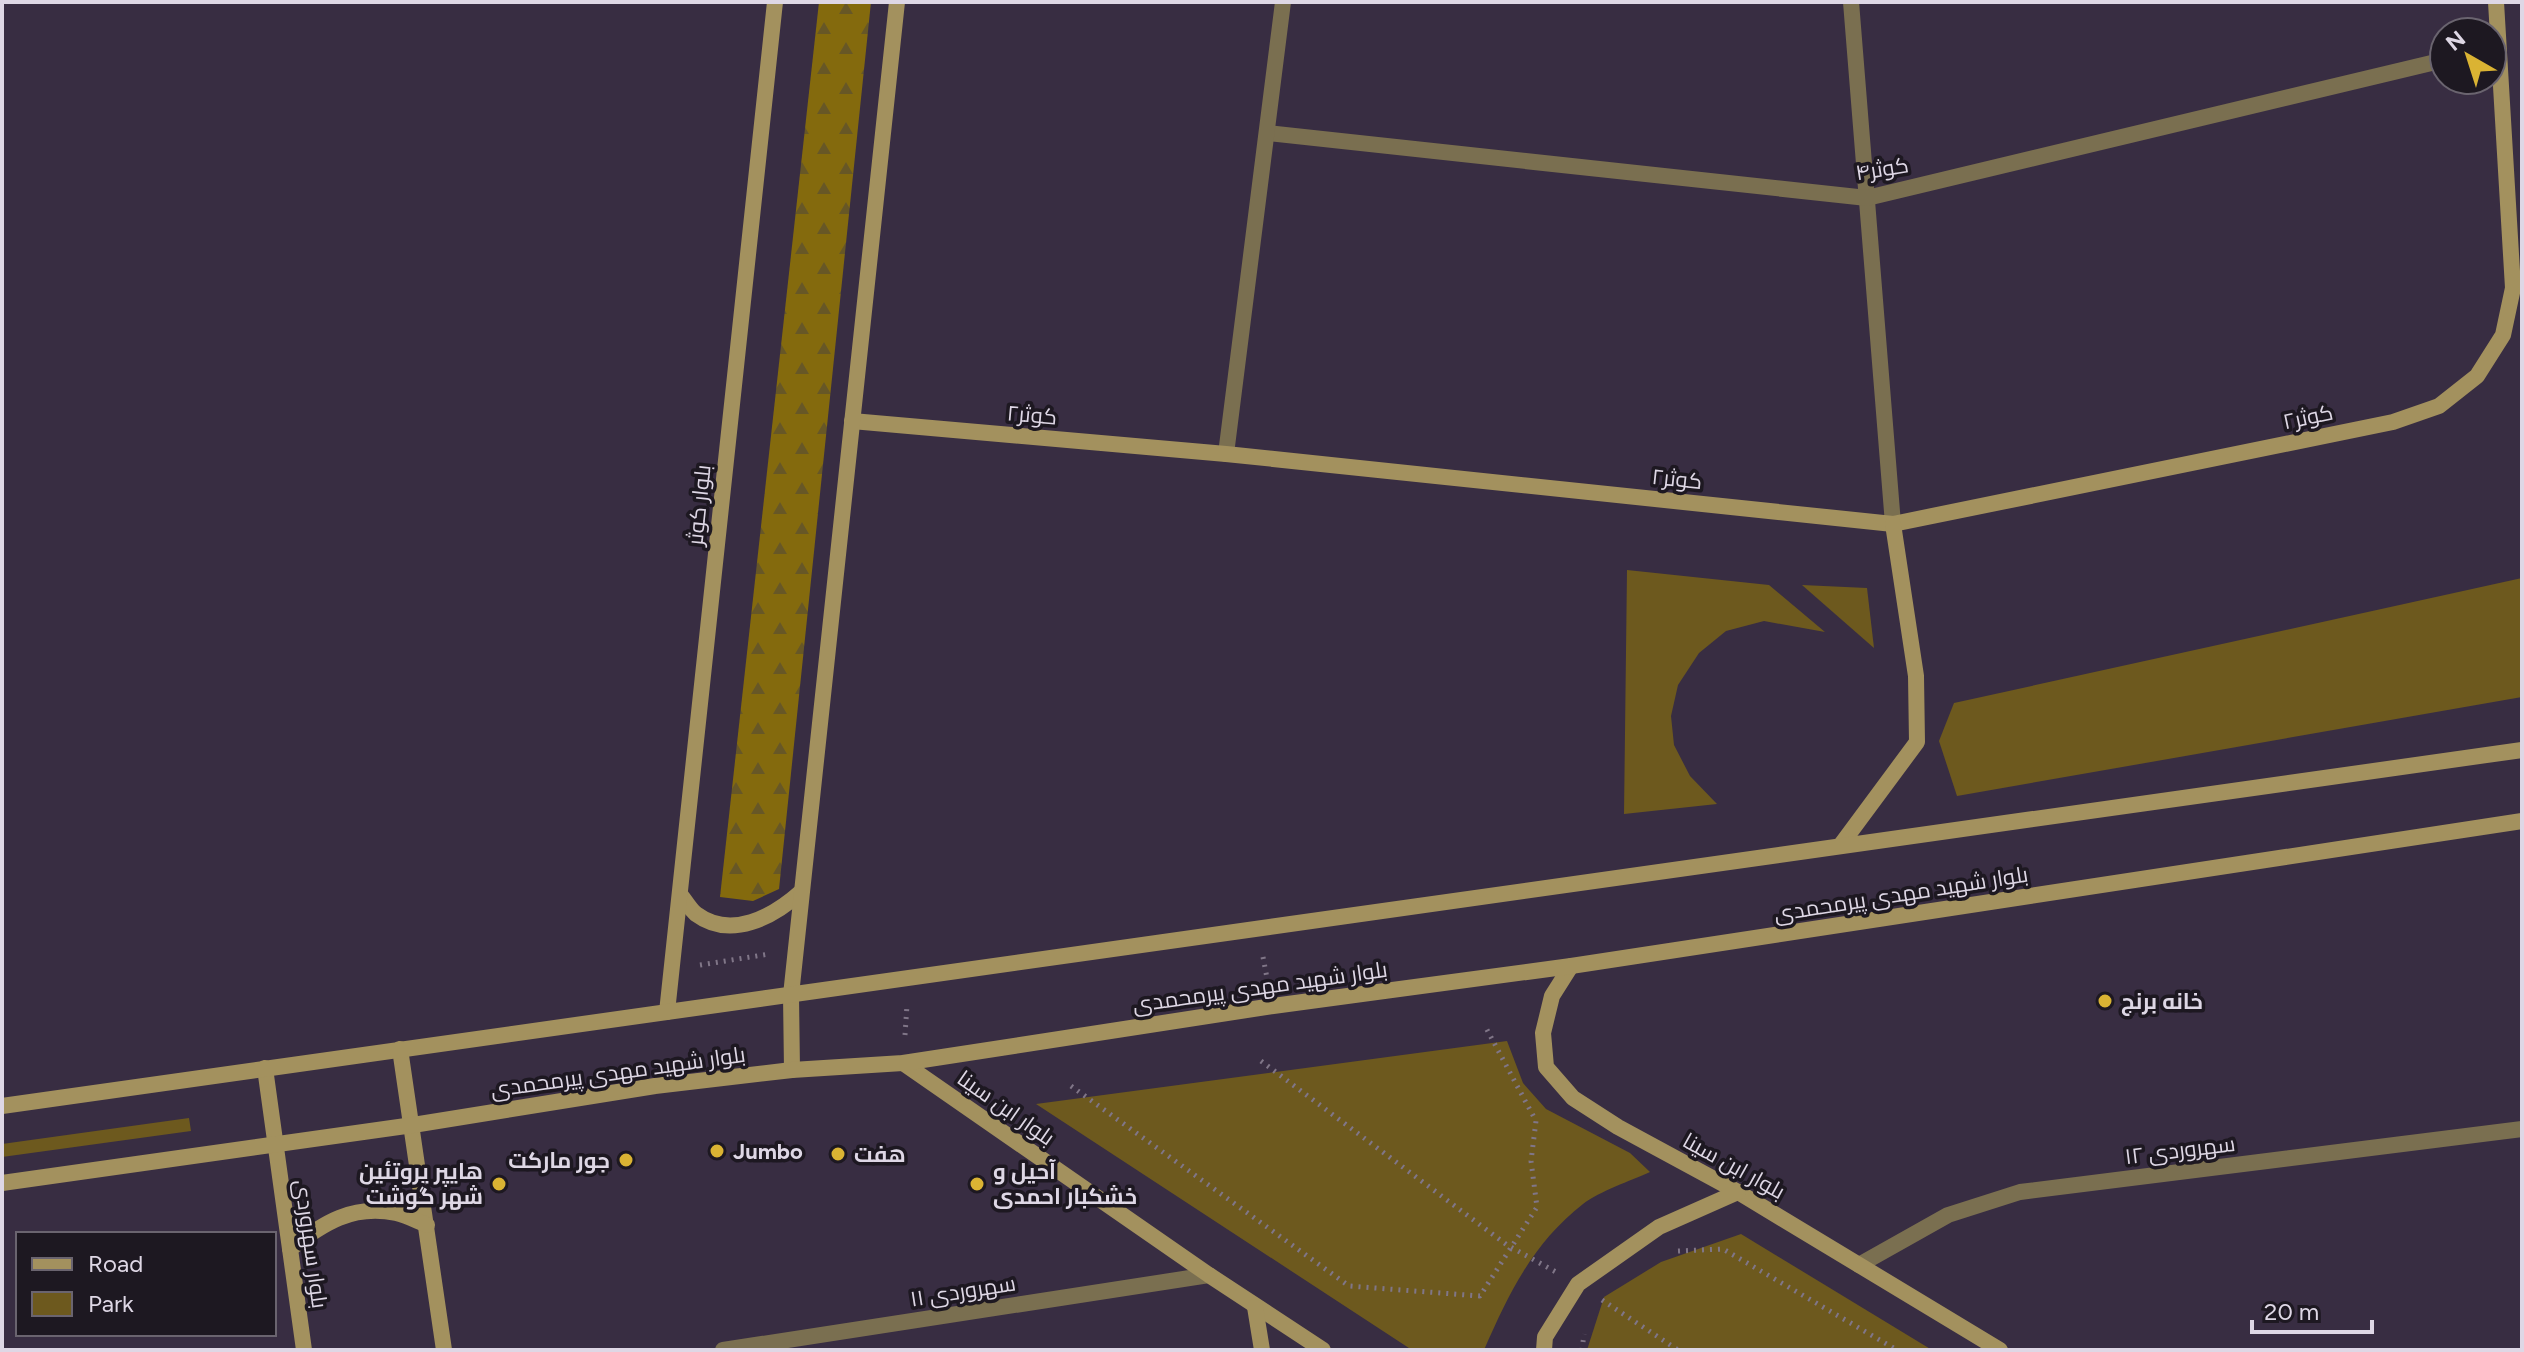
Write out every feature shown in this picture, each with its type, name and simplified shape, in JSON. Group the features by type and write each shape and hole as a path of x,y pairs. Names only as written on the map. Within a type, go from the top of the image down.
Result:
{"main road":[{"name":"بلوار کوثر","path":"667,1012 775,2"},
{"path":"792,1070 791,995 801,892 897,2"},
{"name":"کوثر۲","path":"852,421 1226,454 1893,524 2393,422 2439,406 2477,376 2503,335 2513,288 2499,96"},
{"path":"1840,846 1917,742 1916,676 1893,524"},
{"path":"2,1106 2522,750"},
{"name":"بلوار شهید مهدی پیرمحمدی","path":"2,1183 413,1125 655,1086 792,1070 903,1063 1273,1006 1571,966 2522,821"},
{"path":"680,894 695,913 714,923 739,926 764,918 787,905 801,892"},
{"name":"بلوار ابن سینا","path":"1571,966 1552,996 1543,1033 1546,1067 1573,1098 1618,1127 1738,1192 2000,1350"},
{"path":"400,1049 444,1350"},
{"name":"بلوار ابن سینا","path":"903,1063 1255,1307 1323,1350"},
{"name":"بلوار سهروردی","path":"265,1068 304,1350"},
{"path":"1544,1350 1545,1337 1578,1284 1659,1227 1738,1192"},
{"path":"290,1249 317,1227 356,1211 397,1213 427,1225"},
{"path":"1255,1307 1262,1350"}],"street":[{"path":"1226,454 1283,2"},
{"path":"1851,2 1893,524"},
{"name":"کوثر۴","path":"1267,133 1867,198 2428,64"},
{"name":"سهروردی ۱۲","path":"1859,1265 1948,1215 2020,1192 2522,1129"},
{"name":"سهروردی ١١","path":"723,1350 1209,1275"}],"path":[{"path":"1257,929 1273,1006"},
{"path":"1071,1086 1349,1286 1480,1296 1537,1207 1531,1161 1536,1121 1485,1026"},
{"path":"1261,1061 1512,1248 1578,1284 1678,1350"},
{"path":"1664,1252 1723,1249 1897,1350"}],"green space":[{"path":"819,2 871,2 779,889 753,901 720,897"},
{"path":"1627,570 1769,585 1825,632 1764,621 1726,631 1699,653 1678,685 1671,716 1674,745 1690,776 1717,804 1624,814"},
{"path":"2522,578 2522,697 1957,796 1939,741 1954,703"},
{"path":"1802,585 1867,588 1874,648"},
{"path":"1507,1041 1523,1083 1546,1109 1630,1153 1650,1172 1590,1199 1550,1235 1513,1289 1484,1350 1412,1350 1036,1104"},
{"path":"189,1118 191,1131 2,1157 2,1144"},
{"path":"1741,1234 1932,1350 1587,1350 1604,1297 1661,1262"}],"place":[{"name":"خانه برنج","path":"2105,1001"},
{"name":"Jumbo","path":"717,1151"},
{"name":"هفت","path":"838,1154"},
{"name":"جور مارکت","path":"626,1160"},
{"name":"هایپر پروتئین شهر گوشت","path":"499,1184"},
{"name":"آحیل و خشکبار احمدی","path":"977,1184"}]}
